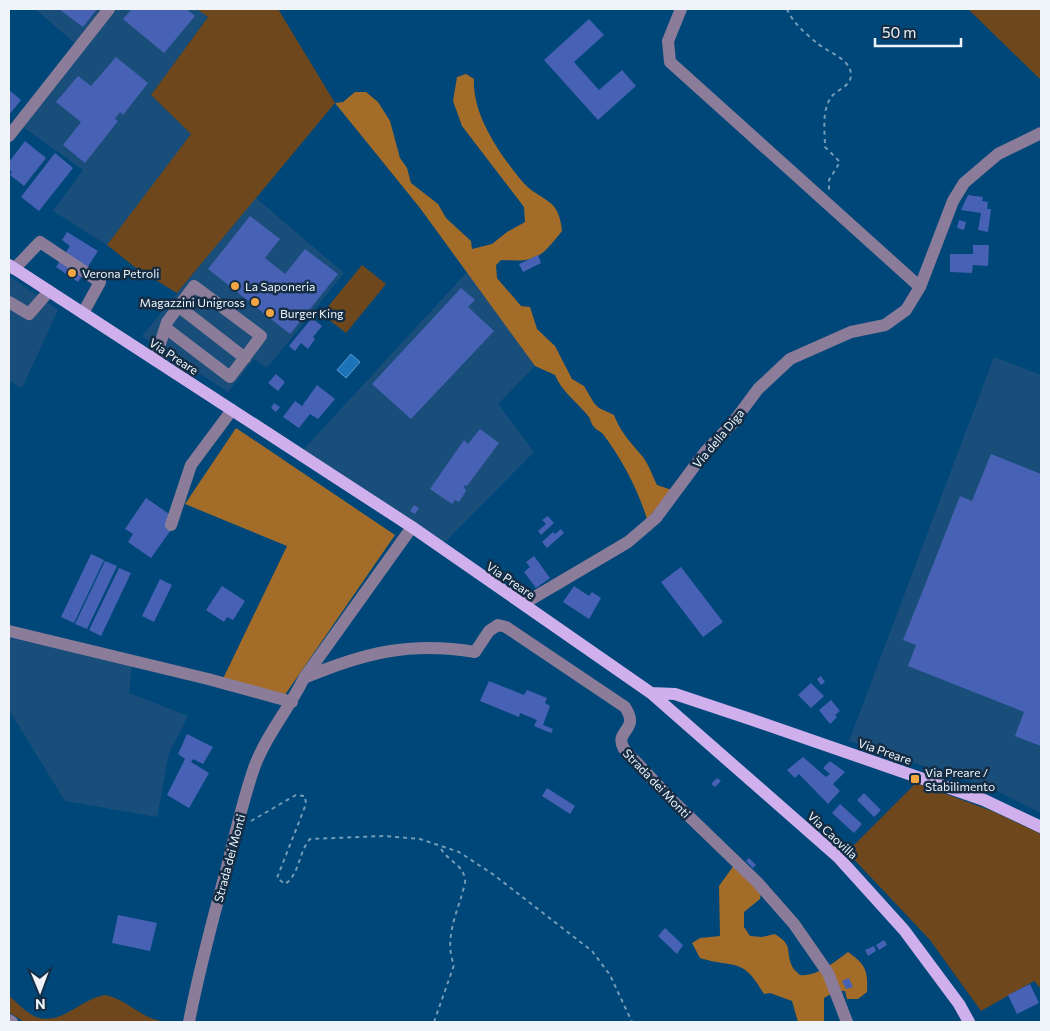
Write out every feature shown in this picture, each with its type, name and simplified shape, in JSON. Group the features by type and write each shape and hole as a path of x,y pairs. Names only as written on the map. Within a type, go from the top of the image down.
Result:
{"main road":[{"name":"Via Preare","path":"12,267 412,527 651,693 675,694 750,719 984,800 1041,827"},
{"name":"Via Caovilla","path":"651,693 838,857 904,930 959,1004 969,1022"}],"street":[{"path":"9,136 109,9"},
{"path":"681,9 668,41 670,62 920,287"},
{"name":"Via della Diga","path":"523,604 628,542 656,518 705,452 732,424 758,389 790,358 851,332 885,325 906,310 920,287 953,201 964,183 998,154 1041,133"},
{"path":"12,267 40,242 100,282 83,313"},
{"path":"155,360 168,322 194,286 261,336 230,377 167,329"},
{"path":"9,302 29,314 49,291"},
{"path":"178,306 245,358"},
{"path":"171,525 190,465 232,410"},
{"name":"Strada dei Monti","path":"189,1022 198,976 238,823 254,768 268,735 292,702 304,678 412,527"},
{"name":"Strada dei Monti","path":"304,678 343,662 379,652 414,647 475,652 489,631 498,625 506,627 625,706 631,715 631,723 621,737 620,743 624,749 670,798 757,882 794,924 828,973 847,1022"},
{"path":"9,631 208,679 292,702"}],"path":[{"path":"787,9 790,18 817,43 844,61 850,70 851,78 845,86 832,96 825,111 825,147 840,162 829,180 827,205"},
{"path":"238,823 247,823 296,795 305,796 306,804 277,878 285,884 293,879 303,848 310,839 384,836 420,839 459,852 494,875 592,951 610,974 632,1022"},
{"path":"434,1022 454,966 450,955 452,925 466,881 461,867 445,857 439,846"}],"shaded area":[{"path":"35,9 197,9 208,16 151,95 191,134 107,245 53,211 83,170 23,127 78,46"},
{"path":"197,9 278,9 335,103 177,293 136,268 107,245 191,134 151,95 208,17"},
{"path":"968,9 1041,9 1041,80"},
{"path":"466,74 474,79 477,106 496,145 521,180 535,193 553,205 560,219 562,231 548,248 536,257 522,260 501,260 496,265 497,278 521,306 530,307 537,329 555,346 572,379 584,386 599,408 614,415 623,433 645,460 657,485 672,490 647,519 629,475 603,434 593,426 589,417 566,392 555,375 535,366 420,208 335,103 343,102 355,92 366,92 378,102 390,121 400,158 407,168 411,183 438,204 446,218 471,241 472,249 492,244 507,232 525,222 524,207 462,126 453,101 457,77"},
{"path":"256,198 344,273 267,368 254,359 228,392 142,336"},
{"path":"362,265 386,284 346,333 322,314"},
{"path":"467,272 535,366 498,404 534,452 445,542 304,449"},
{"path":"9,276 58,310 22,388 9,381"},
{"path":"351,354 360,362 346,378 337,370"},
{"path":"994,357 1041,375 1041,813 995,790 849,741"},
{"path":"236,428 395,535 280,702 219,687 287,546 185,504"},
{"path":"9,638 132,664 129,693 188,716 169,753 157,817 65,801 9,710"},
{"path":"916,783 992,811 1041,834 1041,989 1034,981 981,1011 930,940 847,852"},
{"path":"740,857 762,886 760,899 744,912 744,927 750,936 762,937 775,934 781,938 787,945 793,967 800,975 819,971 848,952 865,969 867,992 858,999 847,999 845,991 836,991 824,998 824,1022 798,1022 792,1001 770,993 764,994 750,974 744,969 700,958 692,943 700,938 720,936 719,886"},
{"path":"106,995 123,1002 150,1018 167,1022 24,1022 9,1012 9,996 34,1016 44,1019 62,1015 88,1001"}],"building":[{"path":"59,9 97,9 83,27"},
{"path":"132,9 186,9 195,16 164,53 123,19"},
{"path":"589,19 604,35 574,62 599,90 622,70 636,86 598,120 544,60"},
{"path":"116,57 148,83 123,115 120,112 115,119 118,121 85,163 63,145 81,122 56,102 78,76 91,86"},
{"path":"9,90 21,100 9,115"},
{"path":"25,141 46,158 24,186 10,175 12,172 9,169 9,162"},
{"path":"55,153 73,168 39,211 21,197"},
{"path":"968,195 983,197 982,201 988,202 987,209 991,209 988,232 978,230 981,213 961,210"},
{"path":"250,216 280,239 265,258 285,274 305,249 338,274 290,334 208,269"},
{"path":"959,220 966,222 964,230 957,228"},
{"path":"67,232 98,251 78,282 56,267 70,246 62,240"},
{"path":"973,245 989,245 988,266 973,265 972,273 950,272 950,254 973,254"},
{"path":"538,255 541,263 523,272 519,264"},
{"path":"461,288 475,300 468,307 494,331 411,419 372,384"},
{"path":"312,318 322,326 313,337 315,339 308,349 301,343 295,351 289,346"},
{"path":"276,374 285,382 278,391 268,383"},
{"path":"317,385 335,399 318,419 310,414 299,428 283,417 295,401 302,406"},
{"path":"274,403 280,407 276,412 271,408"},
{"path":"480,429 499,443 467,486 465,485 466,491 459,502 455,500 452,504 430,489 464,440 468,444"},
{"path":"991,454 1041,474 1041,746 1015,736 1024,712 908,666 916,645 903,640 960,496 972,501"},
{"path":"146,498 172,516 173,527 151,558 128,542 133,534 125,529"},
{"path":"414,505 419,508 415,514 410,511"},
{"path":"548,516 554,523 541,535 538,531 546,524 542,520"},
{"path":"561,529 564,533 547,548 542,542 553,532 555,534"},
{"path":"91,554 104,560 74,623 61,617"},
{"path":"534,556 550,578 536,588 524,572 530,567 526,562"},
{"path":"105,561 117,566 87,629 75,624"},
{"path":"681,567 723,622 703,637 661,582"},
{"path":"119,568 131,573 101,636 89,630"},
{"path":"160,579 172,585 154,622 142,616"},
{"path":"222,586 245,601 233,620 227,617 224,622 206,610"},
{"path":"574,586 589,596 592,592 601,598 589,619 563,602"},
{"path":"821,676 825,682 821,685 817,679"},
{"path":"489,681 524,695 527,690 547,698 545,703 550,706 543,725 553,729 551,733 534,726 537,720 520,713 519,717 480,701"},
{"path":"811,683 824,696 811,708 798,695"},
{"path":"831,700 840,711 835,715 837,717 830,724 819,710"},
{"path":"187,734 213,747 203,764 193,759 191,762 209,773 189,808 167,795 185,759 178,754"},
{"path":"803,757 826,777 830,774 823,768 830,761 845,772 833,784 840,791 828,804 799,774 795,778 787,770"},
{"path":"717,778 721,781 715,787 711,784"},
{"path":"547,788 575,806 570,814 542,796"},
{"path":"864,793 881,810 874,817 857,800"},
{"path":"840,804 862,824 854,833 832,813"},
{"path":"749,858 756,865 753,868 746,861"},
{"path":"118,915 157,923 150,951 112,943"},
{"path":"665,928 683,945 677,954 658,936"},
{"path":"884,940 887,945 879,950 876,945"},
{"path":"874,946 876,951 868,956 865,950"},
{"path":"849,978 853,987 846,989 842,981"},
{"path":"1030,984 1039,1003 1017,1014 1008,995"}],"place":[{"name":"Verona Petroli","path":"72,273"},
{"name":"La Saponeria","path":"235,286"},
{"name":"Magazzini Unigross","path":"255,302"},
{"name":"Burger King","path":"270,313"},
{"name":"Via Preare / Stabilimento","path":"915,779"}]}
